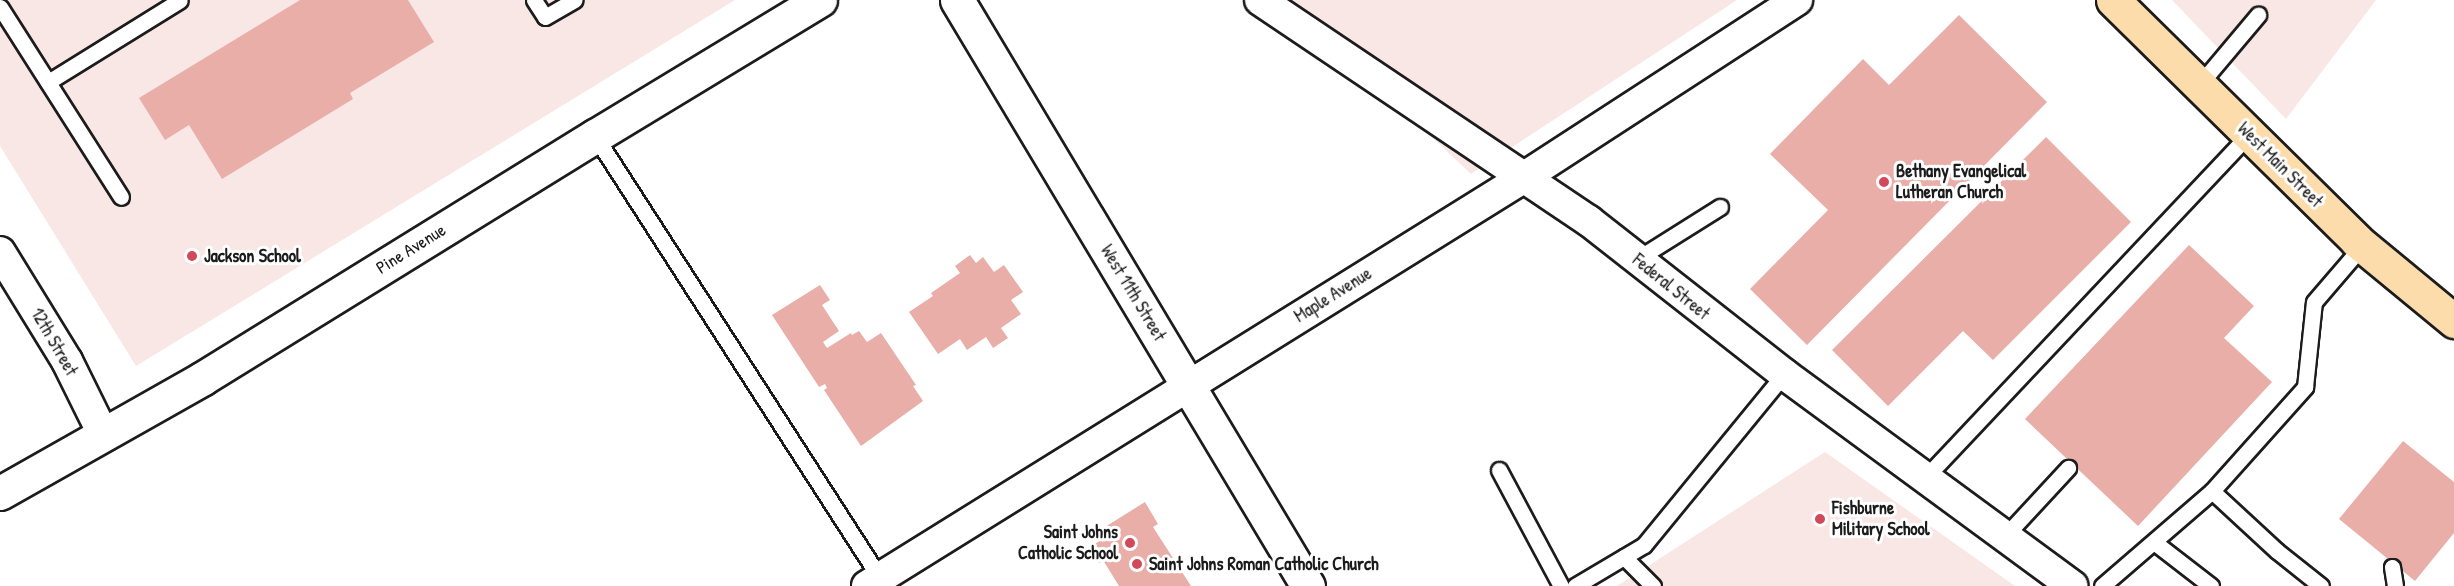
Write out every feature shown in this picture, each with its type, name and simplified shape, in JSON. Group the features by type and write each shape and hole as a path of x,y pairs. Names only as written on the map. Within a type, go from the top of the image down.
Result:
{"main road":[{"name":"West Main Street","path":"2116,1 2362,246 2454,321"}],"street":[{"name":"Pine Avenue","path":"0,493 203,378 595,135 820,0"},
{"name":"West 11th Street","path":"957,0 1308,586"},
{"name":"Federal Street","path":"1260,0 1589,220 1784,374 2073,586"},
{"name":"Maple Avenue","path":"881,581 1188,385 1523,178 1768,8 1797,0"},
{"name":"12th Street","path":"0,252 67,361 103,434"}],"lane":[{"path":"48,82 180,0"},
{"path":"534,0 545,18 574,0"},
{"path":"0,7 121,197"},
{"path":"2199,86 2258,15"},
{"path":"1925,478 2249,134"},
{"path":"595,135 881,581"},
{"path":"1637,259 1720,207"},
{"path":"2102,586 2212,491 2305,387 2314,302 2362,246"},
{"path":"1575,586 1644,545 1784,374"},
{"path":"2005,536 2068,468"},
{"path":"1499,470 1561,586"},
{"path":"2212,491 2277,551 2321,586"},
{"path":"2154,542 2211,586"},
{"path":"1624,557 1653,586"},
{"path":"2392,567 2396,586"}],"shaded area":[{"name":"Jackson School","path":"0,0 735,0 136,366 0,146"},
{"path":"1287,0 1737,0 1471,174"},
{"path":"2172,0 2376,0 2286,119"},
{"name":"Fishburne Military School","path":"1825,452 2015,586 1617,586"}],"building":[{"path":"300,0 408,0 434,42 350,93 353,99 222,179 189,125 165,140 139,98"},
{"name":"Bethany Evangelical Lutheran Church","path":"1959,15 2047,102 1807,345 1750,289 1828,210 1770,154 1863,59 1889,85"},
{"path":"2046,137 2131,222 1993,360 1963,331 1888,406 1832,350"},
{"path":"2189,245 2254,306 2224,338 2272,382 2138,526 2025,419"},
{"path":"970,255 976,263 983,257 994,272 1004,265 1023,292 1011,300 1021,314 1001,328 1008,338 993,348 986,337 967,350 960,339 938,354 909,312 933,296 931,293 960,273 955,266"},
{"path":"820,285 830,300 822,305 839,331 823,342 827,348 851,333 852,335 859,331 867,342 881,333 916,385 913,386 923,401 861,446 824,390 827,388 825,384 819,387 772,315"},
{"path":"2403,441 2454,482 2454,533 2415,581 2339,519"},
{"name":"Saint Johns Catholic School","path":"1145,502 1158,524 1153,527 1191,586 1119,586 1103,560 1099,563 1090,547 1101,540 1097,532"}],"place":[{"name":"Bethany Evangelical Lutheran Church","path":"1884,182"},
{"name":"Jackson School","path":"192,256"},
{"name":"Fishburne Military School","path":"1820,519"},
{"name":"Saint Johns Catholic School","path":"1130,543"},
{"name":"Saint Johns Roman Catholic Church","path":"1137,564"}]}
